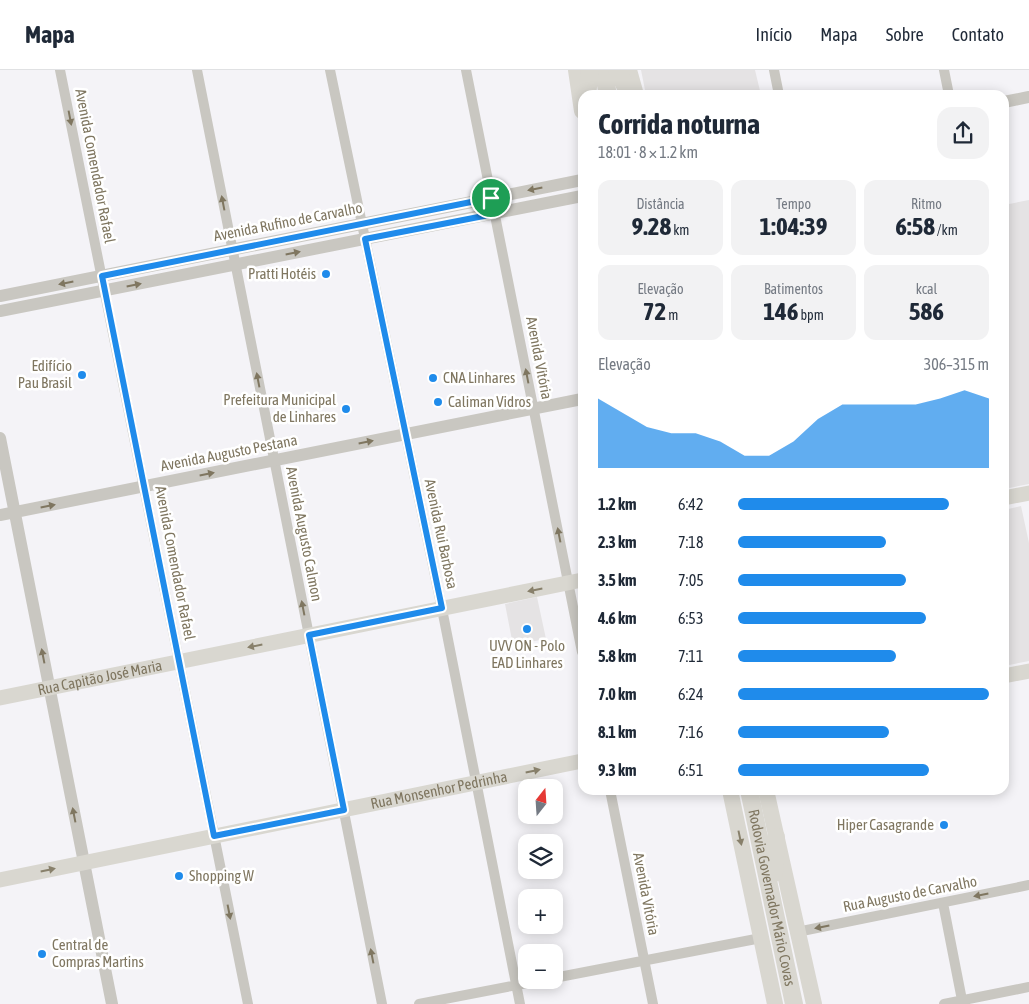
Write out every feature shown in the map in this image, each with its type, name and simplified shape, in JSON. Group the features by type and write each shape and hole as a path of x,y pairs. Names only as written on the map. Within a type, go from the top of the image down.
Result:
{"highway":[{"path":"588,90 590,70"},
{"path":"603,70 607,90"},
{"path":"617,70 627,90"},
{"name":"Rodovia Governador Mário Covas","path":"751,795 794,1004"},
{"path":"773,896 776,837"}],"main road":[{"path":"576,70 579,90"},
{"path":"629,70 635,90"},
{"path":"1009,497 1029,493"},
{"name":"Rua Capitão José Maria","path":"0,698 576,582"},
{"path":"1009,675 1029,671"},
{"name":"Rua Monsenhor Pedrinha","path":"0,880 578,762"},
{"path":"731,795 775,1004"},
{"path":"767,795 814,1004"}],"street":[{"name":"Avenida Comendador Rafael","path":"60,70 248,1004"},
{"name":"Avenida Augusto Calmon","path":"197,70 382,1004"},
{"name":"Avenida Rui Barbosa","path":"330,70 442,608 520,1004"},
{"name":"Avenida Vitória","path":"466,70 534,408 576,582 578,605"},
{"path":"774,70 779,90"},
{"path":"944,70 948,90"},
{"path":"1009,101 1029,97"},
{"name":"Avenida Rufino de Carvalho","path":"0,296 578,181"},
{"name":"Avenida Rufino de Carvalho","path":"0,311 578,197"},
{"name":"Avenida Augusto Pestana","path":"0,515 578,400"},
{"path":"0,438 112,1004"},
{"name":"Avenida Vitória","path":"611,795 653,1004"},
{"name":"Rua Augusto de Carvalho","path":"797,932 1029,885"},
{"path":"943,902 962,1000"},
{"path":"563,976 761,938"},
{"path":"420,1004 516,985"},
{"path":"944,1004 1029,987"}],"shaded area":[{"path":"641,70 755,70 760,90 645,90"},
{"path":"1029,200 1029,484 1009,488 1009,204"},
{"path":"1021,506 1029,543 1029,661 1009,665 1009,509"},
{"name":"UVV ON - Polo EAD Linhares","path":"537,597 546,639 513,645 505,604"}],"place":[{"name":"Pratti Hotéis","path":"326,274"},
{"name":"Edifício Pau Brasil","path":"82,375"},
{"name":"CNA Linhares","path":"433,378"},
{"name":"Caliman Vidros","path":"438,402"},
{"name":"Prefeitura Municipal de Linhares","path":"346,409"},
{"name":"UVV ON - Polo EAD Linhares","path":"527,629"},
{"name":"Hiper Casagrande","path":"944,825"},
{"name":"Shopping W","path":"179,876"},
{"name":"Central de Compras Martins","path":"42,954"}],"route":[{"path":"491,198 494,214 365,239 442,608 309,635 344,810 214,836 102,276 491,198"}]}
